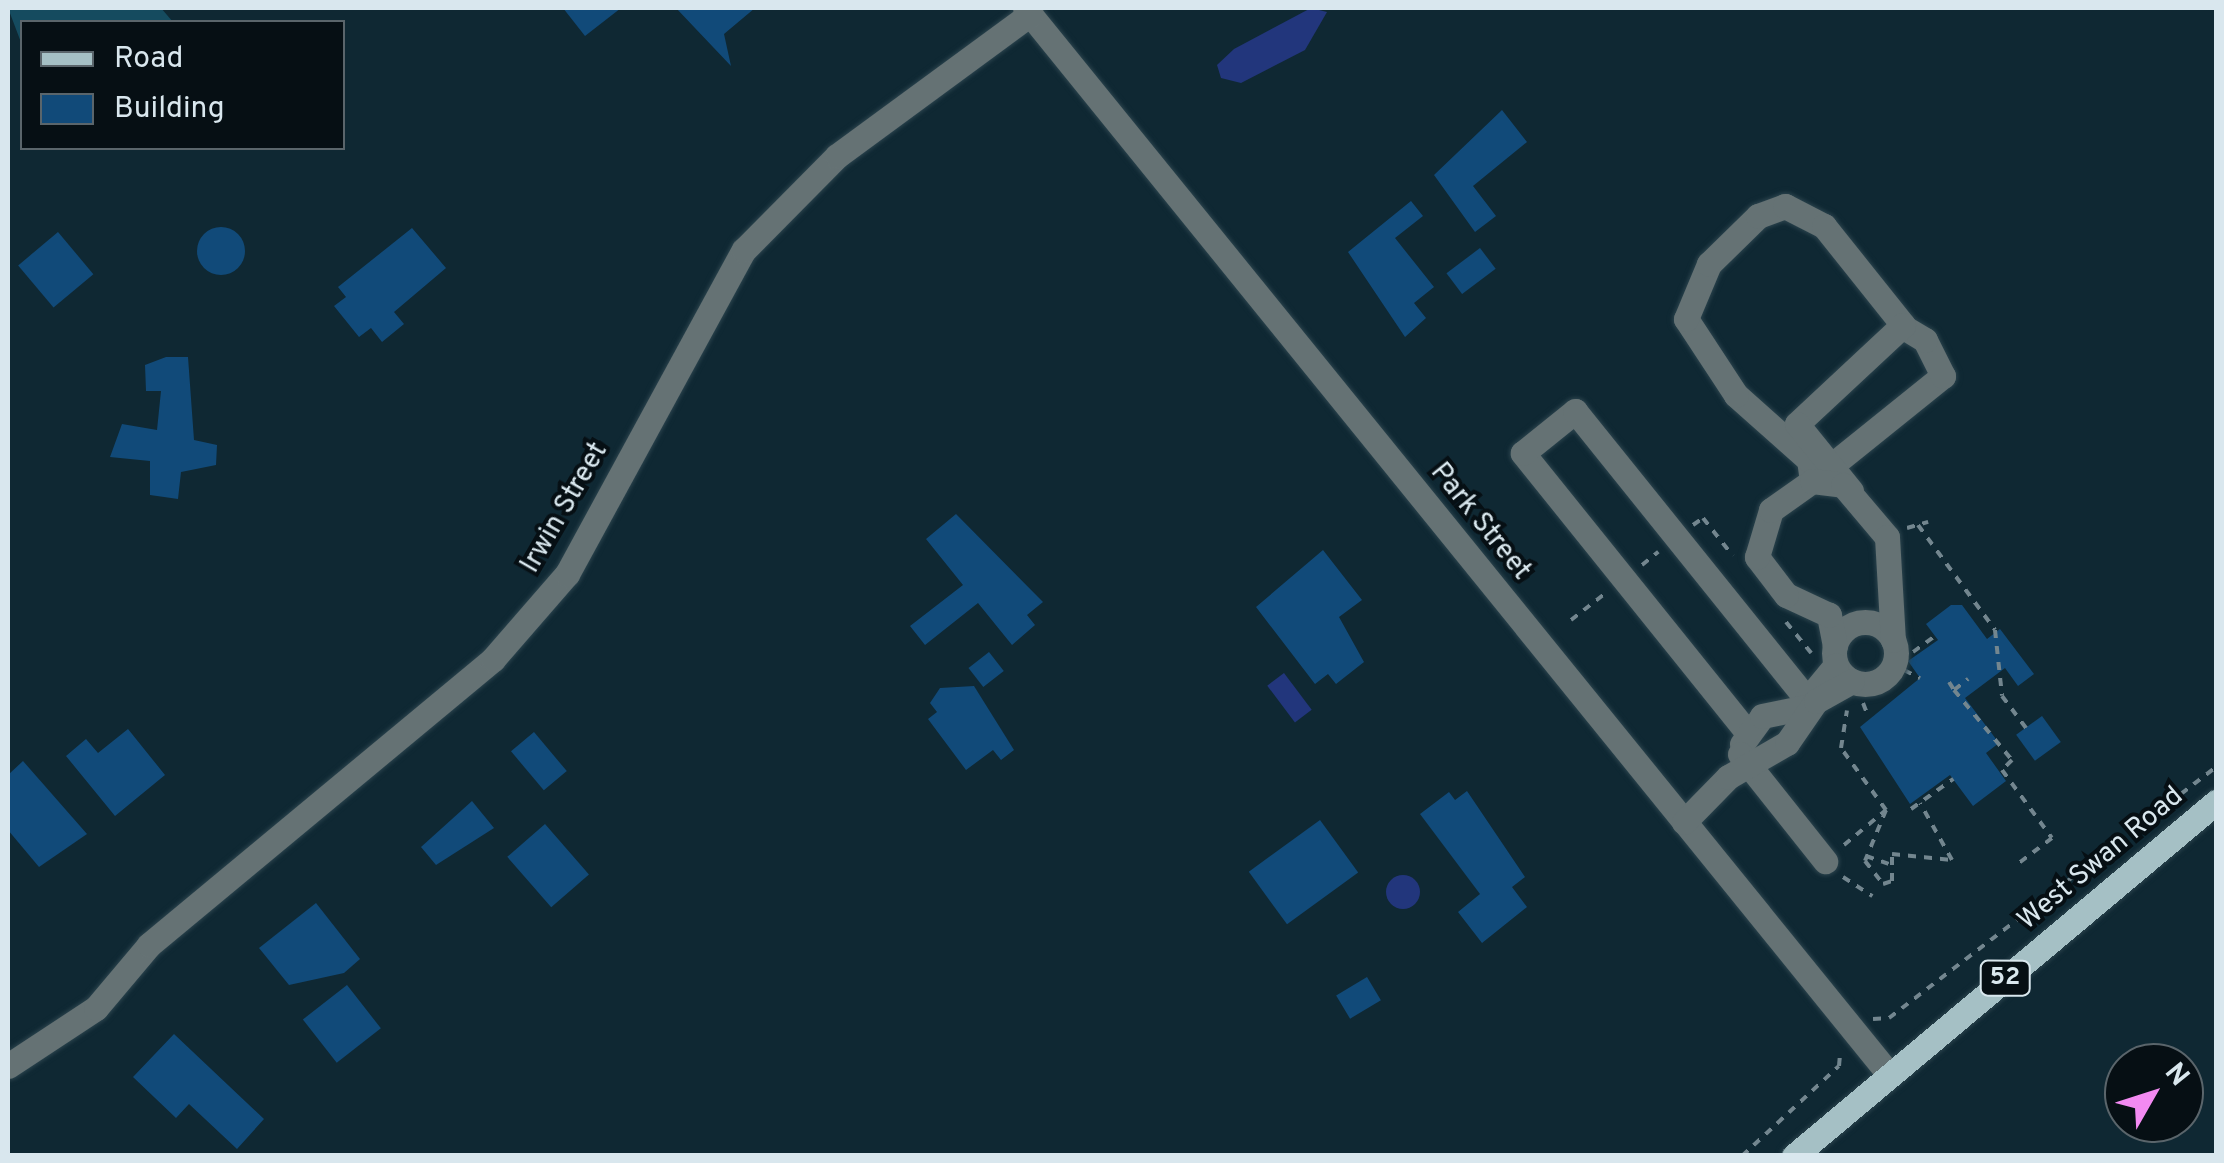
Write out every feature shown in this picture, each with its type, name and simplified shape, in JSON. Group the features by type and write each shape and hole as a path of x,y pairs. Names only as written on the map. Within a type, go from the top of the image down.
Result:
{"main road":[{"name":"West Swan Road","path":"1794,1156 1888,1073 2216,802"}],"street":[{"name":"Park Street","path":"1028,11 1888,1073"},
{"name":"Irwin Street","path":"8,1066 96,1008 149,945 493,659 567,574 744,250 838,156 1028,11"},
{"path":"1841,664 1829,614 1786,595 1757,557 1771,510 1821,474 1946,371 1925,340 1903,327 1824,226 1794,208 1758,216 1698,282 1690,336 1756,416 1805,454 1821,474 1851,491 1887,537 1900,649 1882,678 1841,664"},
{"path":"1821,474 1796,424 1903,327"},
{"path":"1809,703 1575,411 1522,452 1825,861"},
{"path":"1745,750 1787,744 1809,703 1841,664 1858,622 1879,625 1900,649"},
{"path":"1680,816 1745,750 1809,703"}],"path":[{"path":"1918,525 1995,630 2002,696 2026,728"},
{"path":"1900,649 1904,670 1920,678"},
{"path":"1954,690 1968,680"},
{"path":"1948,682 2012,760 2002,770 2052,838 2019,863"},
{"path":"1742,1156 1839,1066 1856,1034 2216,767"},
{"path":"1911,809 1953,779"},
{"path":"1874,793 1882,788"},
{"path":"1886,810 1866,856 1878,883 1892,881 1889,864 1895,854 1952,860 1920,804"},
{"path":"1846,844 1843,878 1872,896"},
{"path":"1866,856 1889,864"}],"shaded area":[{"path":"8,8 161,8 171,20 20,20 20,40"}],"water":[{"path":"1311,8 1327,12 1305,50 1241,83 1221,78 1217,65 1234,49"},
{"path":"1284,673 1312,710 1295,722 1267,686"},
{"path":"1403,875 1415,880 1420,892 1415,904 1403,909 1391,904 1386,892 1391,880"}],"building":[{"path":"563,8 621,8 585,36"},
{"path":"676,8 755,8 724,34 731,66"},
{"path":"1502,110 1527,142 1473,186 1496,216 1475,232 1434,175"},
{"path":"1411,201 1423,216 1395,238 1434,287 1414,303 1426,318 1405,337 1348,252"},
{"path":"221,227 238,234 245,251 238,268 221,275 204,268 197,251 204,234"},
{"path":"412,228 446,268 394,312 404,324 382,342 371,328 359,337 334,306 346,297 338,287"},
{"path":"58,232 93,274 54,308 18,265"},
{"path":"1480,248 1496,269 1462,294 1446,273"},
{"path":"166,357 188,357 194,440 217,445 216,465 181,472 178,499 150,495 150,461 110,457 122,424 157,430 161,391 146,391 145,365"},
{"path":"956,514 1043,602 1027,615 1035,625 1012,645 978,603 925,645 910,626 963,585 926,539"},
{"path":"1323,550 1362,600 1339,617 1364,662 1336,684 1328,674 1315,684 1256,607"},
{"path":"1951,605 1962,605 1987,639 2000,629 2034,674 2018,686 2005,668 1965,698 1999,743 1986,753 2006,781 1973,806 1950,775 1910,804 1860,727 1920,678 1908,661 1938,640 1926,624"},
{"path":"989,652 1004,671 983,687 969,668"},
{"path":"974,686 1014,750 1001,760 993,750 966,770 928,719 937,712 930,703 940,688"},
{"path":"2042,716 2061,742 2035,761 2016,735"},
{"path":"128,729 165,775 115,816 66,756 86,739 98,753"},
{"path":"534,732 567,771 544,790 511,751"},
{"path":"23,761 87,834 39,867 8,830 8,775"},
{"path":"1467,791 1525,877 1512,887 1527,907 1482,943 1458,912 1480,894 1420,814 1449,792 1455,800"},
{"path":"472,801 494,828 436,865 421,847"},
{"path":"1320,820 1358,873 1287,924 1249,872"},
{"path":"545,824 589,875 551,907 507,857"},
{"path":"316,903 360,959 344,973 289,985 259,948"},
{"path":"1367,977 1381,1000 1350,1019 1336,996"},
{"path":"347,985 381,1028 337,1063 303,1019"},
{"path":"174,1034 264,1119 237,1149 189,1104 176,1118 133,1077"}]}
